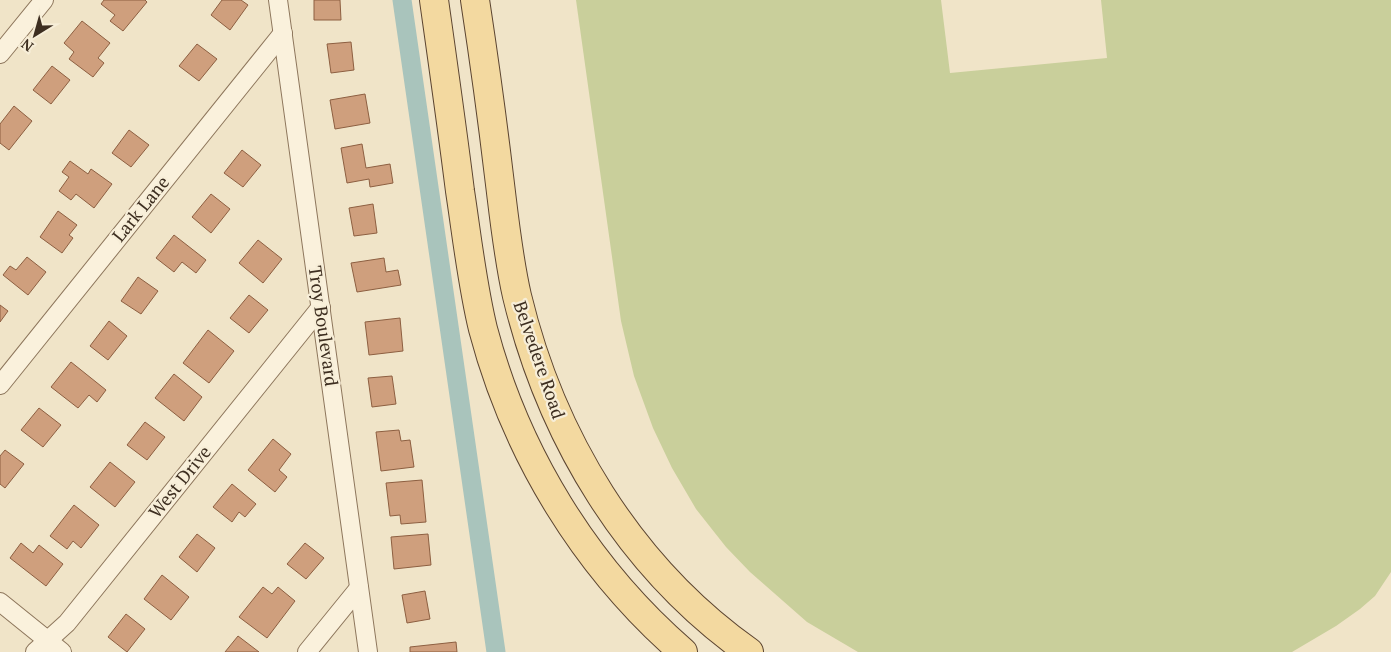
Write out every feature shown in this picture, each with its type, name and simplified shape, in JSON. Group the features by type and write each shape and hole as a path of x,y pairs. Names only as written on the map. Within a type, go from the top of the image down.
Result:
{"main road":[{"path":"465,0 435,2 467,237 477,298 492,358 513,418 541,475 569,522 631,602 683,652"},
{"name":"Belvedere Road","path":"476,0 506,230 517,293 533,352 553,406 581,463 632,540 652,564 691,604 749,652"}],"street":[{"path":"0,54 44,0"},
{"name":"Troy Boulevard","path":"278,0 368,652"},
{"name":"Lark Lane","path":"0,385 283,33"},
{"name":"West Drive","path":"41,646 67,623 321,307"},
{"path":"307,652 359,588"},
{"path":"0,602 41,646 62,652"}],"green space":[{"path":"576,0 941,0 950,73 1107,58 1101,0 1391,0 1391,572 1375,596 1336,626 1292,652 858,652 807,622 750,572 726,547 696,509 672,468 653,428 634,376 621,321"}],"building":[{"path":"104,0 145,0 147,2 123,31 110,21 115,15 101,4"},
{"path":"222,0 241,0 248,5 230,30 211,15"},
{"path":"314,0 340,0 341,20 314,20"},
{"path":"82,21 110,43 98,58 104,63 93,77 69,59 74,52 64,43"},
{"path":"351,42 354,70 331,73 327,44"},
{"path":"197,44 217,59 199,81 179,66"},
{"path":"52,66 70,80 51,104 33,90"},
{"path":"365,94 370,123 335,129 330,100"},
{"path":"14,106 32,121 9,150 0,143 0,124"},
{"path":"129,130 149,145 131,167 112,153"},
{"path":"362,144 366,168 390,164 393,183 370,187 369,179 347,183 341,148"},
{"path":"242,150 261,165 243,187 224,173"},
{"path":"70,161 88,174 91,169 112,184 94,208 76,194 71,200 59,191 69,177 62,172"},
{"path":"211,194 230,209 211,233 192,217"},
{"path":"373,204 377,233 354,236 349,208"},
{"path":"58,211 77,225 69,235 73,238 62,253 40,237"},
{"path":"174,235 206,260 196,273 182,262 174,272 156,258"},
{"path":"258,240 282,259 263,283 239,263"},
{"path":"27,257 46,272 28,295 3,275 10,266 16,270"},
{"path":"384,258 386,272 398,270 401,285 357,292 351,263"},
{"path":"138,277 158,291 141,314 121,301"},
{"path":"249,295 268,310 249,333 230,318"},
{"path":"0,305 8,311 0,322"},
{"path":"400,318 403,351 369,355 365,322"},
{"path":"109,321 127,336 108,360 90,346"},
{"path":"208,330 234,351 209,383 183,363"},
{"path":"71,362 106,390 97,402 89,395 78,408 51,387"},
{"path":"174,374 202,397 184,421 155,398"},
{"path":"392,376 396,404 372,407 368,378"},
{"path":"39,408 61,425 43,447 21,430"},
{"path":"145,422 165,437 147,460 127,445"},
{"path":"399,430 401,441 410,440 414,467 381,471 376,432"},
{"path":"273,439 291,454 279,470 287,477 275,492 248,470"},
{"path":"5,450 24,464 5,488 0,484 0,456"},
{"path":"110,462 135,482 115,507 90,487"},
{"path":"422,480 426,522 401,524 400,515 390,516 386,483"},
{"path":"232,484 256,504 245,517 239,512 232,522 213,507"},
{"path":"74,505 99,525 81,548 73,541 67,549 50,536"},
{"path":"197,534 215,548 197,572 179,557"},
{"path":"428,534 431,565 394,569 391,537"},
{"path":"21,543 33,553 39,545 63,564 46,586 10,558"},
{"path":"305,543 324,558 306,579 287,564"},
{"path":"162,575 189,597 171,620 144,599"},
{"path":"263,587 272,594 278,587 295,601 267,638 239,617"},
{"path":"425,591 430,619 407,623 402,595"},
{"path":"126,614 145,629 127,652 108,637"},
{"path":"238,636 259,652 225,652"},
{"path":"456,642 457,652 410,652 410,647"}],"waterway":[{"path":"402,0 496,652"}]}
